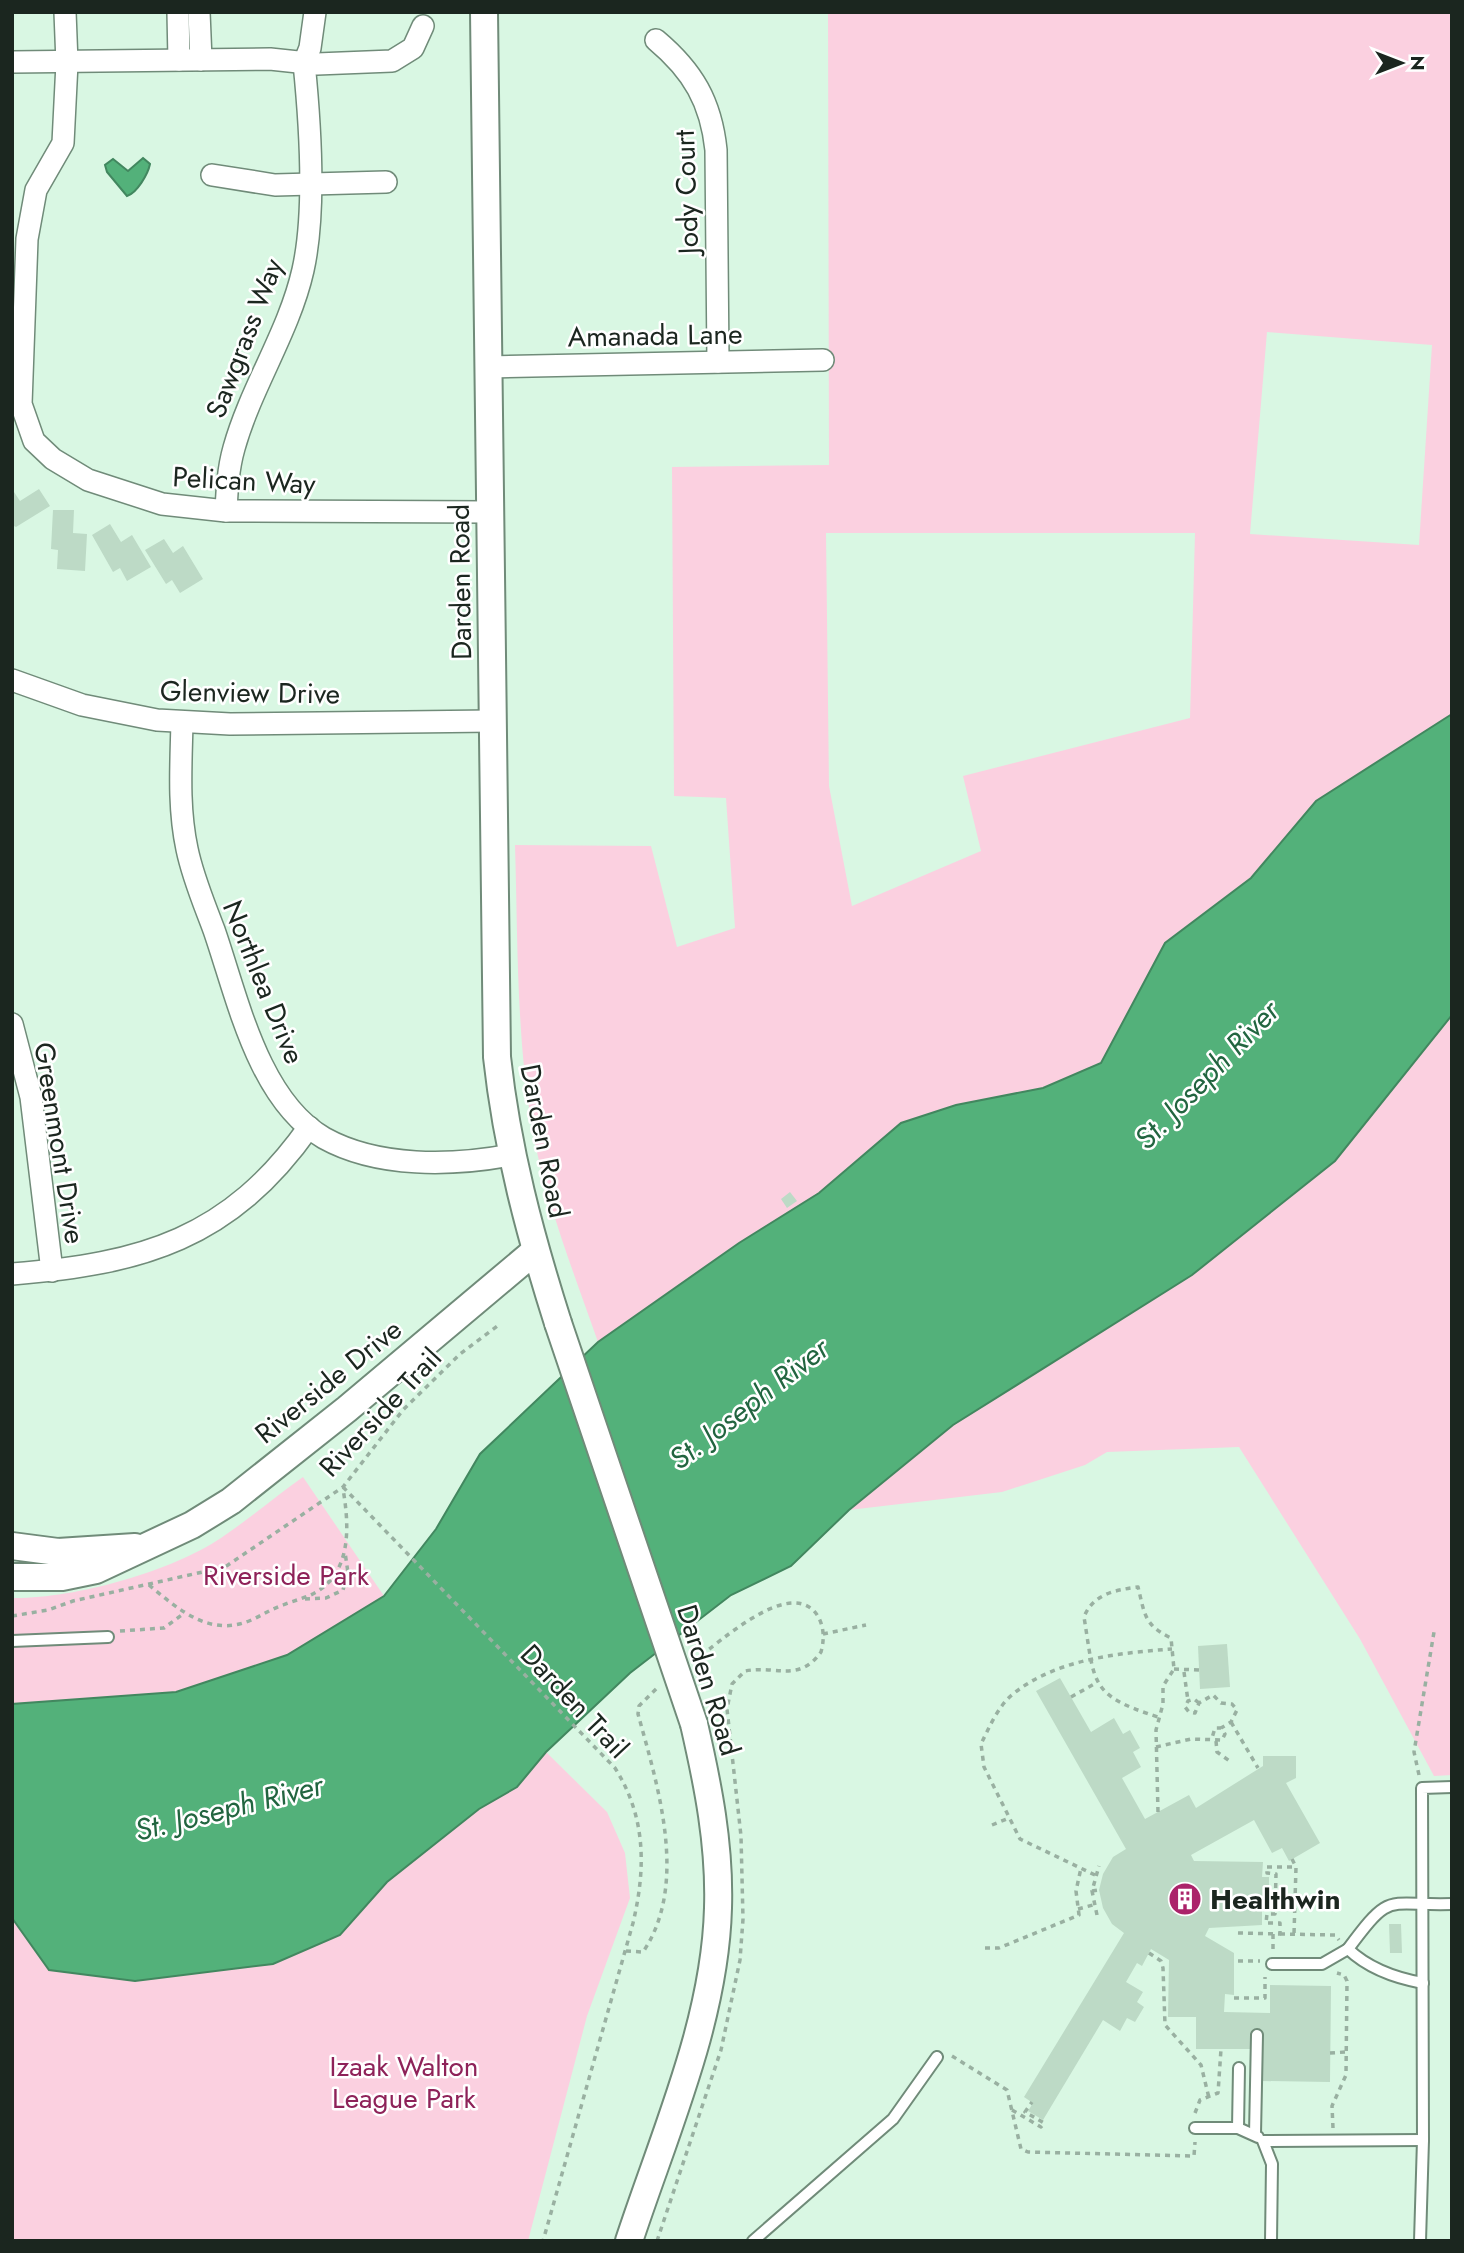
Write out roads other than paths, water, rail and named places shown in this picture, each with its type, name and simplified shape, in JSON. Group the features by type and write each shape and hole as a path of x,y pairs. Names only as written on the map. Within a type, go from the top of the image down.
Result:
{"street":[{"path":"65,12 67,63"},
{"path":"178,12 179,60"},
{"path":"199,12 201,60"},
{"name":"Sawgrass Way","path":"226,511 233,451 290,311 303,270 308,237 309,184 304,63 310,48 315,12"},
{"name":"Darden Road","path":"484,12 497,1057 511,1155 535,1251 694,1724 710,1795 716,1851 715,1947 690,2059 629,2241"},
{"path":"12,62 270,59 304,63 392,61 413,48 423,26"},
{"name":"Jody Court","path":"656,40 678,58 695,79 713,119 716,150 718,362"},
{"name":"Pelican Way","path":"67,63 63,143 36,190 27,239 20,377 25,422 33,441 53,459 88,480 162,505 226,511 490,512"},
{"path":"212,175 275,185 386,182"},
{"name":"Amanada Lane","path":"488,367 823,359"},
{"name":"Glenview Drive","path":"12,680 61,698 122,715 182,722 493,721"},
{"name":"Northlea Drive","path":"182,722 181,805 186,849 197,890 258,1058 290,1108 309,1128 350,1149 395,1159 467,1161 511,1155"},
{"name":"Greenmont Drive","path":"12,1024 31,1097 52,1271"},
{"path":"12,1274 52,1271 126,1259 160,1248 203,1228 269,1178 309,1128"},
{"name":"Riverside Drive","path":"12,1577 62,1577 96,1570 192,1525 230,1501 347,1409 535,1251"},
{"name":"Riverside Drive","path":"12,1546 58,1552 150,1546"}],"lane":[{"path":"12,1641 108,1637"},
{"path":"1420,2241 1423,2140 1422,1788 1452,1787"},
{"path":"1269,1962 1322,1964 1348,1949 1377,1910 1396,1902 1452,1904"},
{"path":"1348,1949 1362,1963 1401,1979 1423,1983"},
{"path":"1257,2035 1259,2137 1272,2164 1271,2241"},
{"path":"753,2241 893,2119 939,2053"},
{"path":"1238,2128 1239,2068"},
{"path":"1195,2128 1238,2128 1259,2137 1423,2140"}],"water":[{"path":"143,158 150,164 147,173 138,187 127,196 107,172 105,165 113,159 128,171"},
{"name":"St. Joseph River","path":"1452,714 1452,1015 1335,1161 1192,1275 953,1425 849,1510 791,1566 731,1595 630,1673 546,1752 517,1787 479,1809 387,1882 340,1935 273,1964 135,1981 49,1970 12,1918 12,1704 176,1692 287,1655 384,1596 436,1529 480,1454 598,1342 739,1243 819,1193 901,1123 956,1105 1043,1088 1101,1063 1165,943 1251,878 1316,801"}],"place":[{"name":"Healthwin","path":"1185,1899"}],"park label":[{"name":"Riverside Park","path":"286,1575"},
{"name":"Izaak Walton League Park","path":"404,2082"}]}
